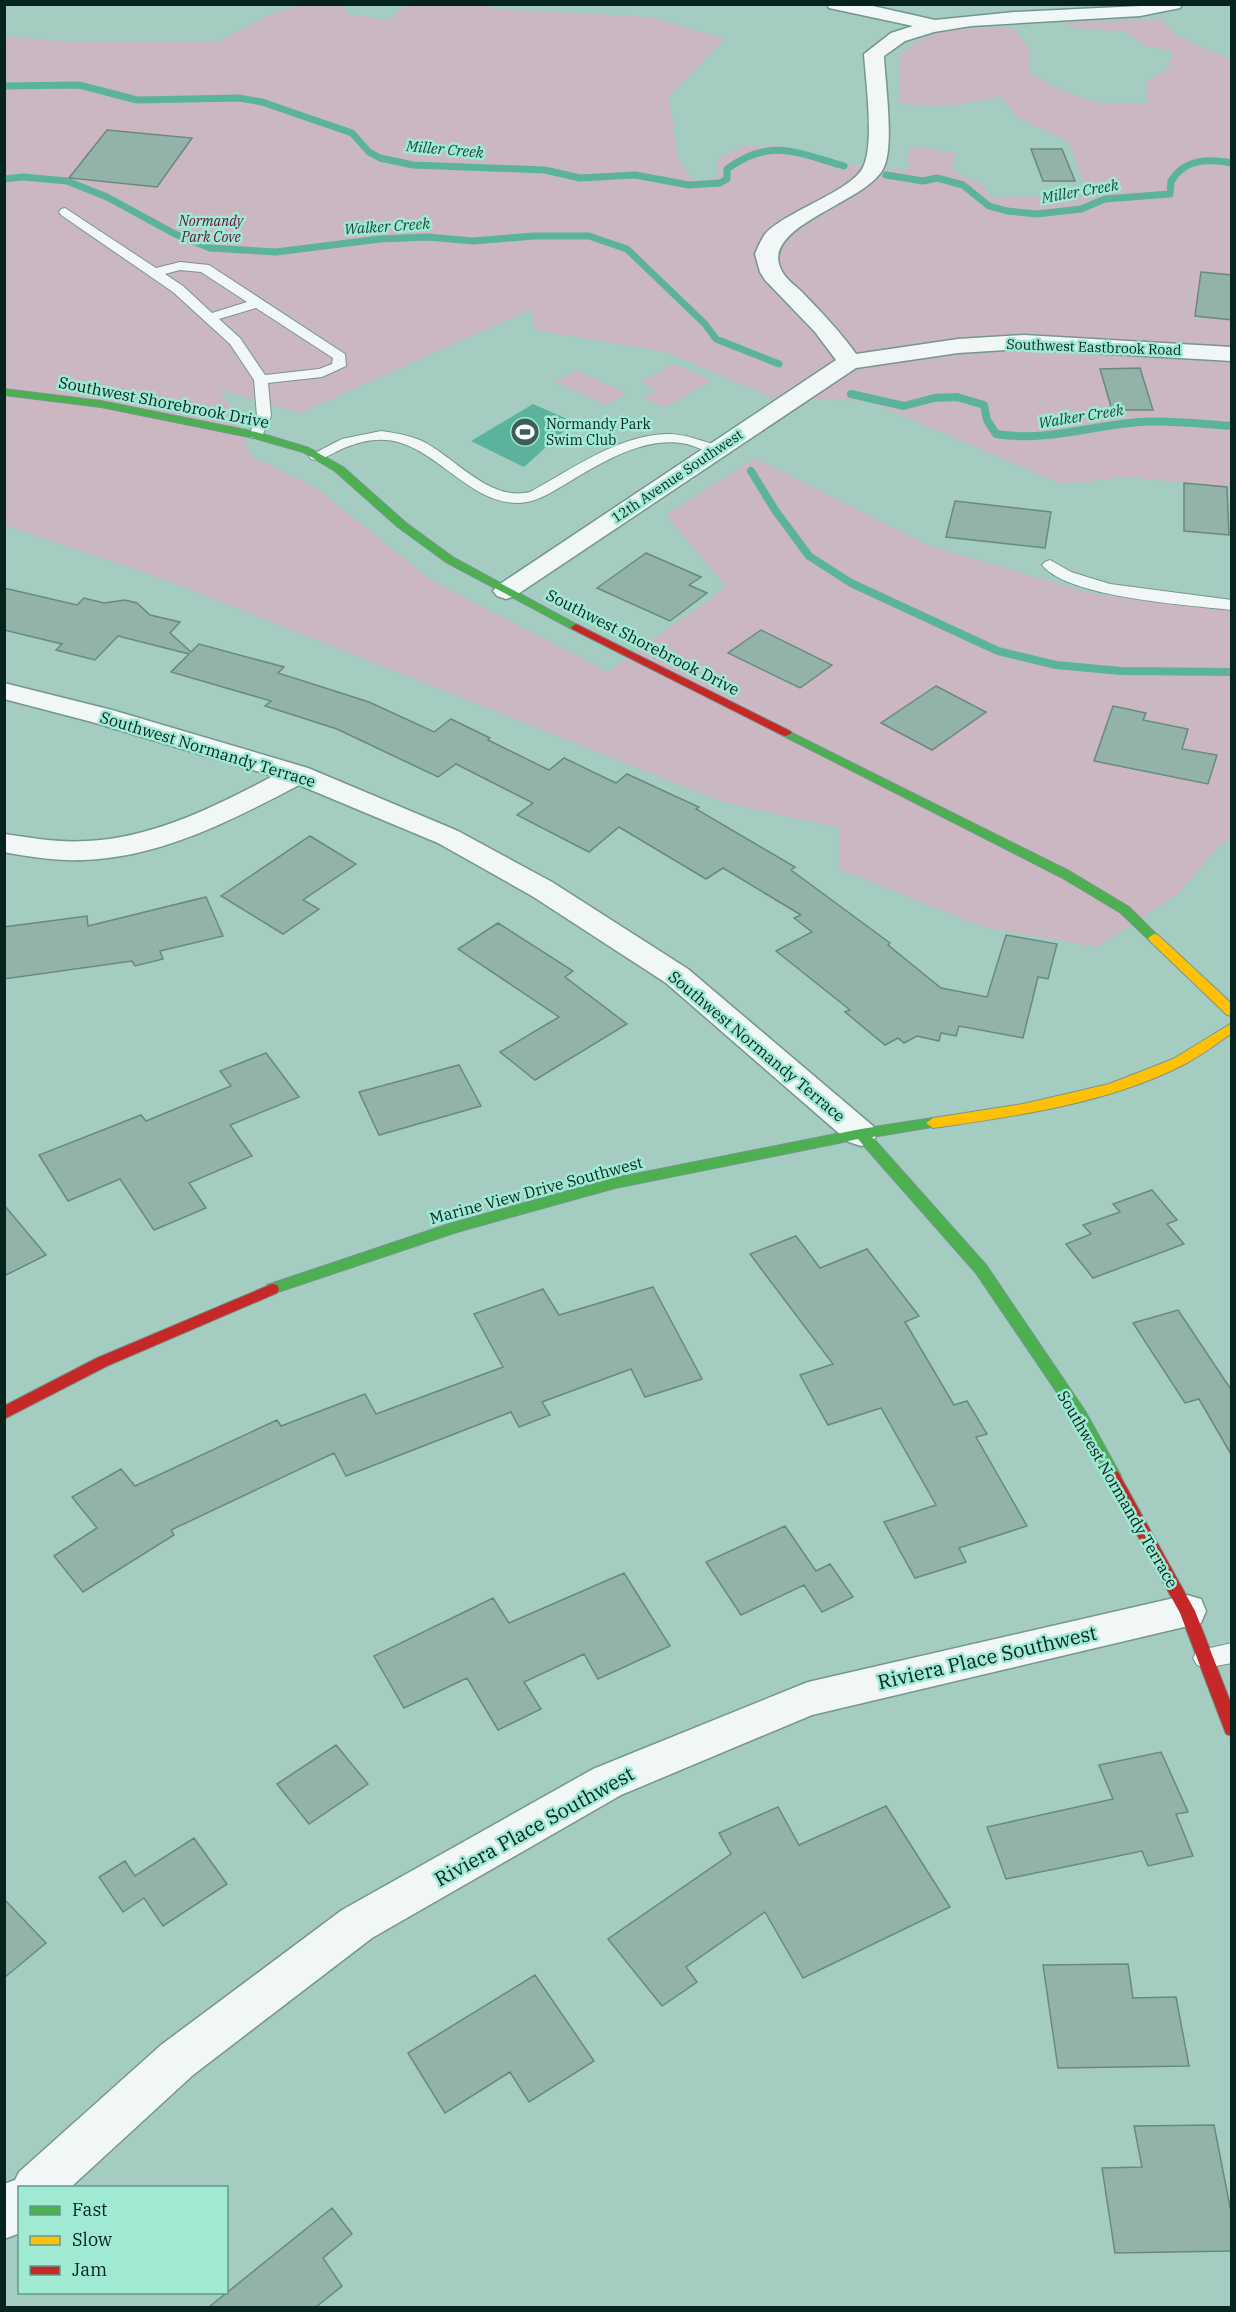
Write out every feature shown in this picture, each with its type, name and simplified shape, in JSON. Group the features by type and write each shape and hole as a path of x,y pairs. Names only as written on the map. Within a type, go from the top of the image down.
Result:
{"street":[{"path":"836,4 928,24"},
{"path":"849,362 836,341 771,272 766,258 768,243 783,228 863,181 874,169 878,148 874,54 884,42 902,32 928,24 960,19 1139,12 1173,4"},
{"name":"Southwest Eastbrook Road","path":"849,362 958,346 1024,342 1232,354"},
{"name":"12th Avenue Southwest","path":"506,591 849,362"},
{"name":"Southwest Shorebrook Drive","path":"4,392 101,404 256,435 306,450 339,469 402,525 450,560 506,591 1065,874 1125,910 1232,1012"},
{"name":"Southwest Normandy Terrace","path":"4,690 102,716 298,774 448,837 542,889 677,976 861,1134 981,1269 1080,1415 1187,1611 1232,1729"},
{"path":"4,843 42,849 96,850 160,837 234,808 298,774"},
{"name":"Marine View Drive Southwest","path":"4,1413 102,1362 258,1294 454,1228 615,1183 861,1134 1022,1110 1119,1085 1171,1066 1232,1027"},
{"name":"Riviera Place Southwest","path":"36,2186 177,2060 357,1924 606,1782 808,1699 1187,1611"},
{"path":"4,2216 18,2203"}],"lane":[{"path":"65,213 178,290 235,341 261,380 264,416 256,435"},
{"path":"154,273 180,266 192,265 204,268 340,357 339,366 322,373 261,380"},
{"path":"210,318 257,303"},
{"path":"316,456 340,443 359,438 382,435 406,440 481,486 519,499 535,495 635,442 656,438 684,439 717,450"},
{"path":"1050,566 1058,573 1119,591 1232,605"},
{"path":"1205,1658 1232,1653"}],"green space":[{"name":"Normandy Park Cove","path":"304,4 344,5 346,14 390,20 405,4 481,5 499,9 650,17 725,39 669,96 677,156 692,180 717,178 717,159 746,145 789,147 849,164 908,171 909,146 955,153 952,170 984,186 990,197 1089,196 1068,141 1020,119 1001,97 950,106 900,104 899,56 910,46 937,33 966,28 1012,27 1030,50 1029,72 1052,86 1097,103 1148,103 1146,83 1169,67 1172,50 1147,47 1125,32 1072,28 1064,23 1161,19 1177,36 1231,60 1231,487 1127,477 1062,484 868,401 773,398 666,352 535,330 532,309 300,413 220,390 231,408 251,456 316,488 431,580 608,672 726,587 666,515 755,458 930,546 1094,594 1231,611 1231,838 1216,849 1178,894 1097,947 983,927 839,869 839,828 723,802 174,583 5,525 5,37 79,42 219,41 273,13"},
{"path":"674,364 712,380 666,407 644,398 657,390 641,382"},
{"path":"575,370 627,393 606,405 555,382"}],"shaded area":[{"name":"Normandy Park Swim Club","path":"533,404 574,422 524,467 471,441"}],"building":[{"path":"107,130 192,138 157,187 69,178"},
{"path":"1031,149 1062,149 1075,181 1043,181"},
{"path":"1201,272 1232,275 1232,320 1195,316"},
{"path":"1140,368 1153,410 1112,410 1100,369"},
{"path":"1184,483 1227,487 1229,535 1184,531"},
{"path":"955,501 1051,512 1045,548 946,537"},
{"path":"646,553 701,577 689,585 707,593 670,621 597,588"},
{"path":"4,588 77,605 84,598 104,603 125,600 137,603 150,615 180,622 170,633 191,652 199,644 284,667 278,673 369,702 434,732 451,719 549,770 564,758 616,783 627,774 699,807 696,809 795,867 791,870 890,943 888,945 941,988 987,997 1006,935 1057,944 1048,979 1038,977 1023,1038 959,1026 956,1036 941,1033 939,1041 917,1036 904,1043 898,1038 885,1045 845,1012 850,1010 776,951 812,932 794,918 801,915 723,868 706,879 619,827 589,852 517,815 533,803 456,764 438,777 337,729 265,706 271,701 171,672 189,654 118,636 95,660 56,650 62,644 4,630"},
{"path":"761,630 832,665 800,688 728,653"},
{"path":"936,686 986,712 932,750 881,723"},
{"path":"1113,706 1146,713 1143,720 1188,729 1182,749 1217,755 1208,784 1094,761"},
{"path":"310,836 356,864 303,900 319,909 283,934 221,896"},
{"path":"206,897 223,936 160,951 163,959 135,966 132,961 4,979 4,927 87,916 88,926"},
{"path":"498,923 573,971 565,977 627,1024 535,1080 500,1052 559,1017 458,949"},
{"path":"266,1053 299,1097 230,1125 252,1156 189,1183 206,1208 154,1230 120,1179 68,1201 39,1155 141,1115 146,1121 231,1086 220,1071"},
{"path":"459,1065 481,1106 379,1135 359,1092"},
{"path":"1152,1190 1177,1220 1167,1224 1184,1244 1093,1278 1066,1244 1091,1234 1083,1225 1120,1212 1113,1204"},
{"path":"4,1205 46,1255 4,1276"},
{"path":"796,1236 820,1268 867,1249 919,1316 905,1322 954,1405 967,1401 987,1434 976,1437 1027,1526 959,1548 966,1562 915,1578 884,1522 936,1505 881,1408 828,1425 800,1375 833,1364 750,1254"},
{"path":"653,1287 702,1379 645,1397 631,1369 542,1402 550,1415 519,1427 511,1412 346,1476 334,1453 171,1530 174,1535 83,1592 54,1556 97,1528 72,1497 121,1469 135,1486 277,1420 281,1426 365,1394 376,1414 503,1367 474,1314 543,1289 559,1315"},
{"path":"1178,1310 1232,1391 1232,1456 1199,1399 1185,1403 1133,1323"},
{"path":"785,1526 816,1571 830,1564 853,1597 822,1612 804,1585 741,1615 706,1562"},
{"path":"624,1573 670,1646 598,1679 584,1654 524,1682 541,1709 498,1730 467,1678 404,1708 374,1656 493,1598 509,1623"},
{"path":"336,1745 368,1784 309,1824 277,1784"},
{"path":"1161,1752 1188,1812 1176,1814 1193,1856 1148,1866 1142,1851 1006,1879 987,1827 1113,1799 1099,1765"},
{"path":"886,1806 950,1907 803,1978 765,1912 686,1967 697,1982 662,2006 608,1939 731,1854 719,1833 778,1807 799,1845"},
{"path":"194,1838 227,1884 163,1926 144,1898 123,1912 99,1877 125,1861 135,1876"},
{"path":"4,1899 46,1943 4,1978"},
{"path":"1128,1964 1133,1998 1176,1997 1189,2066 1058,2068 1043,1965"},
{"path":"535,1975 594,2061 529,2102 510,2072 445,2113 408,2053"},
{"path":"1214,2125 1232,2217 1232,2251 1115,2253 1102,2168 1142,2167 1134,2126"},
{"path":"332,2208 352,2234 323,2258 342,2286 316,2307 209,2307"}],"waterway":[{"name":"Miller Creek","path":"4,86 79,85 137,100 239,98 262,102 352,133 369,152 380,158 413,165 545,170 580,178 635,175 689,185 720,183 727,179 727,169 757,153 771,151 798,153 844,166"},
{"name":"Miller Creek","path":"886,175 923,181 937,178 963,185 989,206 1007,211 1037,214 1081,209 1105,199 1170,194 1171,181 1183,168 1206,161 1232,163"},
{"name":"Walker Creek","path":"4,179 23,177 67,181 107,197 175,234 210,248 276,252 380,239 427,237 473,241 534,236 589,236 627,249 705,324 716,339 779,364"},
{"name":"Walker Creek","path":"851,394 904,406 934,398 957,397 984,405 987,420 996,434 1014,436 1050,435 1139,422 1232,426"},
{"path":"751,471 775,510 809,556 851,583 998,651 1056,665 1121,671 1232,672"}],"traffic: fast":[{"path":"4,392 101,404 256,435 306,450 339,469 402,525 450,560 576,627"},
{"path":"786,733 1065,874 1125,910 1154,938"},
{"path":"272,1289 454,1228 615,1183 861,1134 933,1123"},
{"path":"861,1134 981,1269 1080,1415 1113,1476"}],"traffic: slow":[{"path":"1154,938 1232,1012"},
{"path":"933,1123 1023,1109 1113,1087 1178,1062 1232,1027"}],"traffic: jam":[{"path":"576,627 786,733"},
{"path":"4,1413 102,1362 272,1289"},
{"path":"1113,1476 1187,1611 1232,1729"}],"place":[{"name":"Normandy Park Swim Club","path":"525,432"}]}
